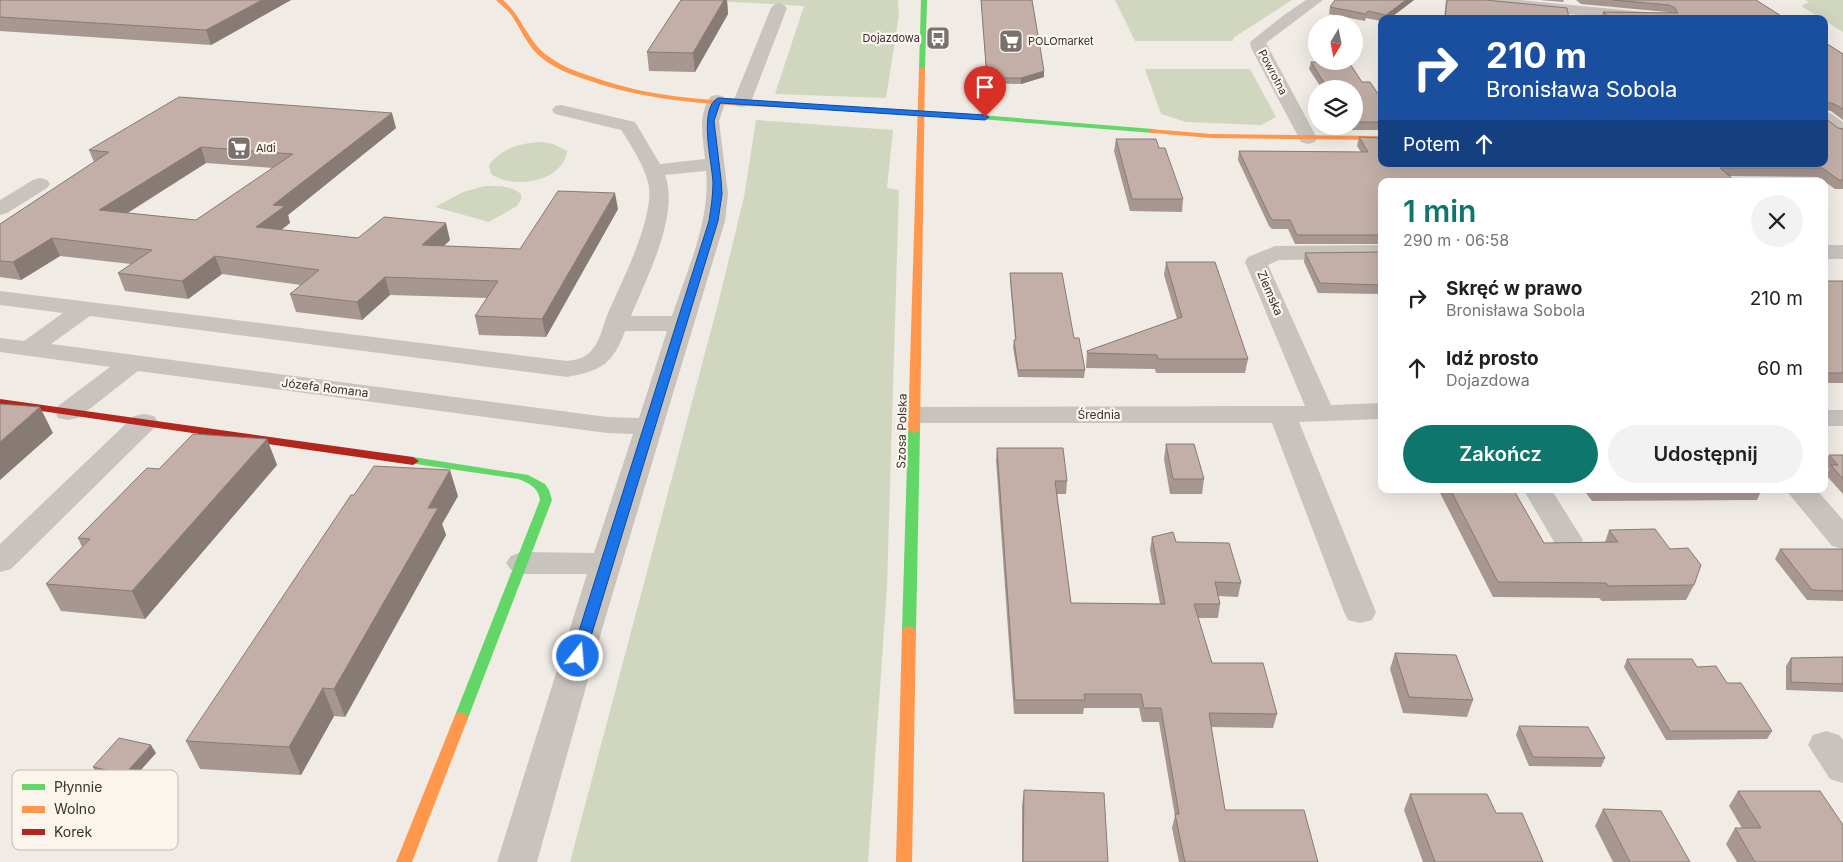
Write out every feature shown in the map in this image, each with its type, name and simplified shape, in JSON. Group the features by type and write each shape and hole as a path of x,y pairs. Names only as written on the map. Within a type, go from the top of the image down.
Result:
{"street":[{"path":"499,0 512,12 536,50 568,70 597,81 631,90 678,97 922,113 1211,136 1378,138"},
{"name":"Szosa Polska","path":"904,862 916,415 924,0"},
{"name":"Powrotna","path":"1308,138 1259,48 1258,42 1316,0"},
{"path":"1474,0 1672,12"},
{"path":"516,862 606,564 714,221 718,194 710,121 730,101 779,8"},
{"path":"0,298 567,369 589,365 602,356 616,324 648,239 659,200 658,186 637,139 628,126 561,110"},
{"path":"1828,120 1843,131"},
{"path":"1828,140 1843,140"},
{"path":"652,171 716,164"},
{"path":"0,209 40,184"},
{"name":"Ziemska","path":"1322,414 1256,262 1275,252 1378,252"},
{"path":"1828,252 1843,252"},
{"path":"28,349 85,309"},
{"path":"616,324 682,323"},
{"name":"Józefa Romana","path":"0,345 606,425 650,426"},
{"path":"68,412 132,363"},
{"path":"0,402 525,477 543,488 546,500 404,862"},
{"name":"Średnia","path":"916,415 1282,415 1378,411"},
{"path":"1282,415 1360,612"},
{"path":"1828,418 1843,418"},
{"path":"0,562 144,422"},
{"path":"1539,493 1568,540"},
{"path":"1803,493 1843,539"},
{"path":"522,563 606,564"}],"green space":[{"path":"700,0 898,0 899,14 886,98 775,94 804,6"},
{"path":"1115,0 1292,0 1233,38 1233,41 1135,41"},
{"path":"1805,0 1843,0 1843,32 1828,23 1828,15 1816,15 1801,6 1809,2"},
{"path":"1145,69 1250,69 1276,117 1261,125 1186,122 1161,114"},
{"path":"756,120 893,130 887,188 899,190 887,586 868,862 570,862 718,304 744,197"},
{"path":"542,142 553,144 567,151 563,162 557,170 536,180 524,182 512,182 491,174 489,165 506,150 527,143"},
{"path":"485,186 513,189 521,194 521,200 517,206 489,222 435,207 463,192"}],"building":[{"path":"0,0 262,0 206,30 0,17"},
{"path":"681,0 724,0 693,53 647,52"},
{"name":"POLOmarket","path":"981,0 1032,0 1044,71 1021,78 987,78"},
{"path":"1335,0 1406,0 1386,15 1368,11 1366,14 1330,7"},
{"path":"1447,0 1486,0 1567,8 1568,15 1445,15"},
{"path":"1613,0 1756,0 1780,15 1606,15 1603,12 1678,13 1675,8 1669,5"},
{"path":"1828,45 1843,54 1843,109 1828,102"},
{"path":"1316,70 1354,70 1361,80 1322,80"},
{"path":"1363,82 1370,82 1378,94 1378,122 1363,122"},
{"path":"179,97 392,113 273,205 285,206 256,227 358,238 384,217 446,223 422,245 520,249 558,191 615,193 542,319 475,316 498,281 385,277 357,302 290,294 319,270 215,256 182,281 118,273 152,250 52,238 13,262 0,261 0,224 109,152 89,150","holes":["201,147 293,154 196,220 99,210"]},
{"path":"1828,120 1838,128 1843,129 1843,180 1839,180 1822,168 1720,168 1732,178 1378,178 1378,235 1297,235 1290,220 1273,220 1270,217 1239,151 1368,152 1359,137 1378,138 1378,167 1828,167"},
{"path":"1116,139 1156,139 1159,148 1165,148 1183,199 1132,199"},
{"path":"1378,252 1378,285 1320,283 1305,253"},
{"path":"1166,262 1215,262 1248,359 1158,359 1157,355 1088,353 1087,351 1182,317"},
{"path":"1010,273 1062,273 1074,338 1079,338 1085,370 1018,370 1014,340 1016,340"},
{"path":"1828,281 1843,281 1843,373 1828,373"},
{"path":"0,404 40,407 0,442"},
{"path":"193,434 267,439 132,591 46,584 90,539 78,538 147,468 159,469"},
{"path":"1166,444 1194,444 1204,479 1173,479"},
{"path":"997,448 1063,448 1067,481 1055,481 1071,603 1165,604 1152,537 1173,532 1176,542 1229,543 1241,583 1215,582 1220,604 1194,604 1212,663 1263,663 1277,714 1209,713 1225,810 1304,810 1318,862 1185,862 1175,814 1179,814 1161,708 1144,708 1141,694 1084,694 1085,700 1015,700"},
{"path":"1829,455 1843,455 1843,479 1831,465 1838,465"},
{"path":"374,466 450,470 428,508 438,508 334,689 323,688 289,747 186,741 351,495 354,495"},
{"path":"1452,493 1515,493 1544,543 1618,542 1609,530 1655,529 1670,549 1688,548 1701,565 1694,585 1608,586 1606,583 1498,582"},
{"path":"1780,549 1843,549 1843,591 1812,590"},
{"path":"1395,653 1456,655 1473,700 1409,697"},
{"path":"1843,657 1843,684 1791,682 1791,658"},
{"path":"1627,659 1692,659 1697,667 1716,666 1727,683 1741,683 1772,731 1670,731"},
{"path":"1519,726 1588,727 1605,758 1533,757"},
{"path":"119,738 151,745 129,770 107,770 93,767"},
{"path":"1024,790 1104,793 1108,862 1023,862"},
{"path":"1738,791 1820,791 1843,825 1843,862 1755,862 1735,828 1761,828"},
{"path":"1410,794 1487,794 1496,813 1522,813 1543,862 1435,862"},
{"path":"1603,809 1661,811 1690,862 1630,862"}],"traffic: fast":[{"path":"922,69 924,0"},
{"path":"816,107 967,116 1153,131"},
{"path":"909,631 914,430"},
{"path":"413,461 519,476 529,479 541,487 546,500 461,718"}],"traffic: slow":[{"path":"499,0 513,13 530,41 543,56 577,74 605,84 665,97 726,103 816,107"},
{"path":"914,430 922,69"},
{"path":"1153,131 1211,136 1378,138"},
{"path":"904,862 909,631"},
{"path":"404,862 461,718"}],"traffic: jam":[{"path":"0,402 413,461"}],"place":[{"name":"Dojazdowa","path":"938,38"},
{"name":"POLOmarket","path":"1011,41"},
{"name":"Aldi","path":"239,148"}],"route":[{"path":"578,656 714,221 718,194 710,121 718,100 985,117"}]}
